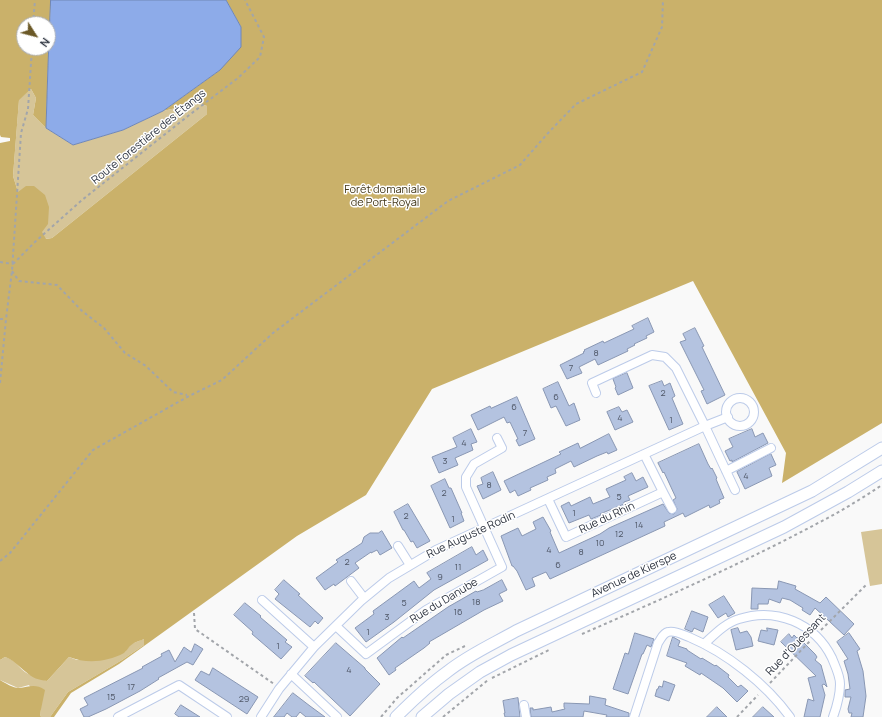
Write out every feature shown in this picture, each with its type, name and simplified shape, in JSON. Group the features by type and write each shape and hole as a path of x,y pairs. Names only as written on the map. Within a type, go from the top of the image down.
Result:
{"main road":[{"name":"Avenue de Kierspe","path":"396,717 448,671 476,653 516,631 812,492 882,448"},
{"name":"Avenue de Kierspe","path":"422,717 449,694 480,672 512,655 784,527 848,492 882,471"}],"street":[{"path":"596,393 592,383 652,355 665,357 676,368 735,490"},
{"name":"Rue Auguste Rodin","path":"261,717 279,689 314,647 364,598 389,578 436,550 705,426 728,417"},
{"path":"484,528 466,487 466,477 474,464 502,448 497,438"},
{"path":"726,470 770,448"},
{"path":"644,454 672,509"},
{"name":"Rue du Rhin","path":"548,499 566,537 663,492"},
{"name":"Rue du Danube","path":"336,626 366,654 426,610 502,567 484,528"},
{"path":"398,546 410,565"},
{"path":"351,581 364,598"},
{"path":"262,600 314,647"},
{"path":"704,644 721,629 738,619 757,615 778,615 799,623 816,635 828,650 835,666 840,683 838,704 833,717"},
{"path":"634,717 658,643 663,635 669,632 676,632 704,644 744,670 765,688 790,717"},
{"path":"291,674 337,717"},
{"path":"118,717 179,685 227,717"},
{"path":"524,705 526,717"}],"path":[{"path":"34,16 35,0"},
{"name":"Route Forestière des Étangs","path":"13,264 37,240 82,200 238,78 260,57 264,37 245,0"},
{"path":"0,561 10,553 93,450 188,396 222,380 273,333 448,201 520,165 576,104 642,72 662,26 663,0"},
{"path":"0,383 13,264 21,133 28,109 31,56"},
{"path":"0,262 13,264"},
{"path":"12,271 19,281 58,286 82,312 104,328 125,353 146,366 172,392 188,396"},
{"path":"0,319 6,319"},
{"path":"581,635 654,603 767,549 836,514 882,485"},
{"name":"Rue d'Ouessant","path":"737,717 867,584"},
{"path":"194,613 195,629 279,689"},
{"path":"443,717 488,680 553,648"}],"shaded area":[{"path":"31,89 36,98 33,115 46,128 73,145 123,130 163,111 197,103 207,106 207,114 52,238 45,239 18,192 13,176 19,99"},
{"path":"882,529 882,584 870,586 861,532"},
{"path":"144,639 144,645 68,692 50,717 41,717 41,705 29,685 18,688 0,680 0,660 5,657 14,661 27,673 47,681 69,657 77,660 125,652 131,644"}],"green space":[{"name":"Forêt domaniale de Port-Royal","path":"0,0 51,0 50,16 16,16 16,56 48,56 46,128 33,115 36,98 31,89 19,100 13,176 18,192 26,186 34,186 45,195 49,207 48,224 42,232 46,239 52,238 207,114 207,106 197,103 163,111 220,70 241,27 226,0 882,0 882,423 782,483 786,453 693,281 432,389 366,495 297,536 119,664 71,693 54,717 50,717 68,692 144,645 144,639 129,647 124,653 104,660 83,661 69,657 47,681 31,676 8,658 5,657 0,660 0,143 10,141 10,138 1,137"},
{"path":"0,680 17,688 35,686 45,690 40,714 41,717 0,717"}],"water":[{"path":"51,0 226,0 241,27 241,47 220,70 163,111 123,130 73,145 46,128 48,56 56,56 56,16 50,16"}],"building":[{"path":"648,318 654,332 646,336 647,338 634,344 635,345 627,349 628,351 598,365 595,359 579,367 582,373 567,379 560,365 584,353 584,350 603,341 604,343 634,329 632,326"},
{"path":"695,328 704,346 702,347 725,395 707,404 701,391 704,390 680,342 686,340 683,334"},
{"path":"627,373 633,388 618,395 613,379"},
{"path":"662,381 664,386 670,383 675,396 672,398 683,424 669,430 649,386"},
{"path":"558,382 569,406 574,403 580,420 566,426 556,406 551,408 543,389"},
{"path":"517,397 535,439 519,446 516,440 518,439 510,422 507,423 504,417 478,430 471,415 490,406 491,408"},
{"path":"619,407 622,412 627,410 633,422 615,430 607,412"},
{"path":"471,429 477,442 471,444 473,450 455,458 458,465 439,473 432,457 457,447 453,438"},
{"path":"752,429 755,437 763,433 768,443 732,462 732,460 730,461 725,451 733,447 729,439"},
{"path":"609,434 617,450 608,454 607,452 574,467 571,461 555,469 556,473 547,477 548,480 530,488 531,490 518,496 515,490 510,493 504,481 561,454 559,452 578,443 580,448"},
{"path":"699,444 708,464 711,469 712,468 717,478 716,479 724,498 719,500 720,503 710,508 709,505 685,517 683,513 664,522 665,526 550,579 546,572 532,578 535,586 526,590 517,571 512,566 501,536 518,528 522,536 536,529 533,522 543,517 551,531 550,532 559,553 600,534 609,528 663,504 669,513 674,514 677,509 673,500 676,498 664,472 663,473 658,463"},
{"path":"771,454 776,465 769,468 772,476 745,489 737,472"},
{"path":"493,472 501,490 483,499 477,486 483,484 481,478"},
{"path":"632,473 636,481 643,477 648,487 628,496 630,500 600,514 601,515 591,519 589,515 569,523 561,506 569,502 571,506 590,497 593,504 610,497 606,489 626,480 624,477"},
{"path":"445,479 449,488 451,488 464,521 450,528 431,486"},
{"path":"408,504 430,541 417,548 403,530 394,512"},
{"path":"382,531 392,548 380,555 377,550 371,552 355,563 359,568 335,586 334,584 325,590 316,578 338,562 336,560 362,543 364,537 370,533 378,533"},
{"path":"472,547 476,555 483,550 488,560 434,590 366,642 355,628 374,614 373,611 414,581 419,588 431,579 427,573"},
{"path":"284,580 323,618 318,624 315,621 310,627 275,599 279,594 275,590"},
{"path":"502,580 507,590 499,594 503,601 484,610 429,642 430,643 424,648 395,668 396,670 389,675 377,658 402,637 403,638 448,607 476,591 483,590"},
{"path":"779,581 796,586 795,589 820,603 826,597 854,624 844,635 815,608 810,615 802,610 803,608 790,600 782,598 780,603 769,599 768,604 758,604 758,609 751,609 752,588 777,589"},
{"path":"724,596 735,613 728,617 726,613 718,618 709,605"},
{"path":"245,603 287,640 285,642 292,647 281,659 252,634 253,632 234,615"},
{"path":"692,611 708,617 703,632 694,628 692,632 685,629"},
{"path":"738,628 740,633 747,631 751,637 753,646 736,650 731,630"},
{"path":"767,628 778,630 774,645 758,641 761,630 767,631"},
{"path":"635,633 654,639 651,647 647,645 642,654 628,694 613,689 625,653 628,654"},
{"path":"849,633 860,649 857,651 863,671 866,696 863,717 851,717 852,713 849,713 848,709 851,697 845,697 845,690 850,689 844,661 848,659 837,642"},
{"path":"789,634 792,638 794,635 797,638 798,637 815,654 817,657 815,660 821,665 827,687 824,684 822,685 825,695 820,717 804,717 808,699 814,701 808,678 816,676 781,642"},
{"path":"673,637 680,641 678,646 687,649 701,659 702,658 715,666 716,665 729,675 728,677 738,687 741,685 748,691 737,702 723,688 701,673 700,675 685,666 687,663 667,656"},
{"path":"336,643 365,668 380,684 350,716 314,682 313,683 305,676"},
{"path":"195,644 203,649 193,665 187,662 158,678 159,679 140,691 106,709 88,717 84,717 80,709 88,705 84,698 143,668 142,667 162,656 161,654 169,650 175,662 184,647 191,652"},
{"path":"213,668 258,697 247,714 195,680 201,671 209,675"},
{"path":"664,681 675,685 669,701 655,696 657,689 659,686 662,687"},
{"path":"293,693 325,717 306,717 300,712 296,717 292,717 287,713 284,717 274,717"},
{"path":"590,696 606,699 605,705 629,713 629,717 606,717 607,715 584,711 583,717 531,717 530,708 533,708 533,710 551,707 552,712 565,709 564,703 589,704"},
{"path":"518,698 520,717 505,717 503,701"},
{"path":"181,705 200,717 179,717 175,714"},
{"path":"717,707 727,717 707,717"},
{"path":"763,707 774,717 753,717"}]}
